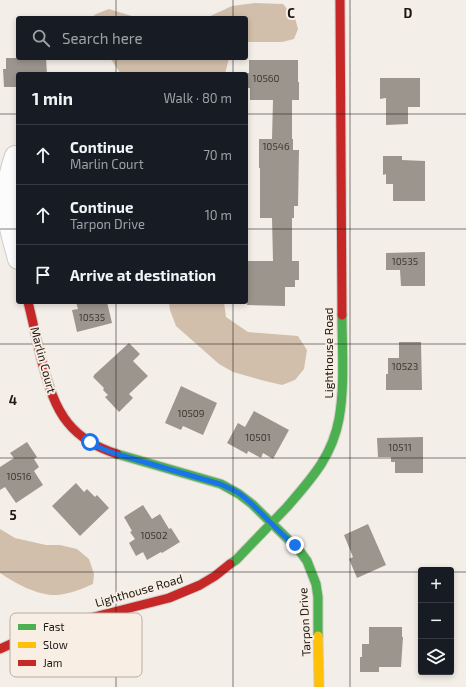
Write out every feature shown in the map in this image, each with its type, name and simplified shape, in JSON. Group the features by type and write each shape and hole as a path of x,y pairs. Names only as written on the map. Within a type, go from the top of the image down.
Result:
{"street":[{"name":"Lighthouse Road","path":"109,613 169,598 200,585 215,576 236,560 315,475 332,444 342,401 343,384 340,0"},
{"path":"15,156 12,164 8,189 7,210 16,251"},
{"name":"Marlin Court","path":"28,304 52,395 64,418 76,431 96,446 113,453 220,484 239,494 272,523"},
{"name":"Tarpon Drive","path":"272,523 289,541 295,545 307,561 316,584 318,597 319,687"},
{"name":"Lighthouse Road","path":"0,649 10,644"}],"shaded area":[{"path":"255,3 283,4 295,18 298,29 294,39 282,42 248,42 248,16 210,16 232,6"},
{"path":"109,9 132,16 94,16"},
{"path":"111,60 228,60 226,72 120,72"},
{"path":"169,304 224,304 226,317 248,332 298,336 307,350 304,369 295,380 282,385 233,372 219,364 176,326"},
{"path":"0,529 15,538 46,545 60,545 77,549 89,559 94,574 93,584 66,594 50,595 27,588 13,581 0,573"}],"building":[{"path":"6,58 16,58 16,60 46,60 47,72 16,72 16,87 4,87 3,69 6,69"},
{"path":"249,60 298,60 299,100 292,100 293,150 299,150 298,206 294,206 294,218 292,218 292,261 299,261 299,280 295,280 295,287 285,287 285,306 247,305 248,261 273,261 272,218 260,218 259,139 272,139 273,100 250,100 250,88 248,88"},
{"path":"380,78 420,78 420,107 408,107 408,124 386,125 386,98 380,99"},
{"path":"383,156 402,156 402,160 425,161 425,201 393,201 393,184 386,184 386,174 383,175"},
{"path":"425,252 425,286 401,286 400,270 386,270 386,253"},
{"path":"77,304 107,304 112,323 77,332 72,310 78,309"},
{"path":"399,342 421,342 422,390 386,390 388,358 399,358"},
{"path":"129,343 140,354 133,361 148,376 129,394 133,398 119,412 105,397 108,395 103,390 104,388 93,377"},
{"path":"181,386 217,403 203,435 183,426 181,430 165,423"},
{"path":"254,411 289,430 273,459 263,453 261,458 248,451 247,454 227,443 238,423 245,427"},
{"path":"423,437 423,473 395,473 395,462 391,462 391,457 378,457 377,438"},
{"path":"27,442 37,457 34,459 39,467 34,471 43,485 16,503 5,487 0,490 0,467 14,458 10,453"},
{"path":"76,483 84,492 87,489 95,497 97,495 109,508 80,536 52,506"},
{"path":"143,505 152,519 160,514 169,529 171,528 180,542 147,560 143,552 136,556 129,543 135,539 130,532 132,531 124,517"},
{"path":"368,524 386,565 357,578 349,559 353,557 344,535"},
{"path":"369,627 402,627 403,637 401,667 379,667 379,672 360,672 362,644 369,644"}],"traffic: fast":[{"path":"230,564 236,560 296,497 319,467 331,445 336,433 341,406 343,367 342,315"},
{"path":"117,454 221,484 239,494 252,504 299,550 307,561 316,584 318,597 318,636"}],"traffic: slow":[{"path":"318,636 319,687"}],"traffic: jam":[{"path":"340,0 342,315"},
{"path":"28,304 44,370 52,394 63,416 78,434 97,446 117,454"},
{"path":"110,613 169,598 200,585 215,576 230,564"},
{"path":"0,649 10,644"}],"route":[{"path":"90,442 113,453 230,488 252,504 289,541 295,545"}]}
